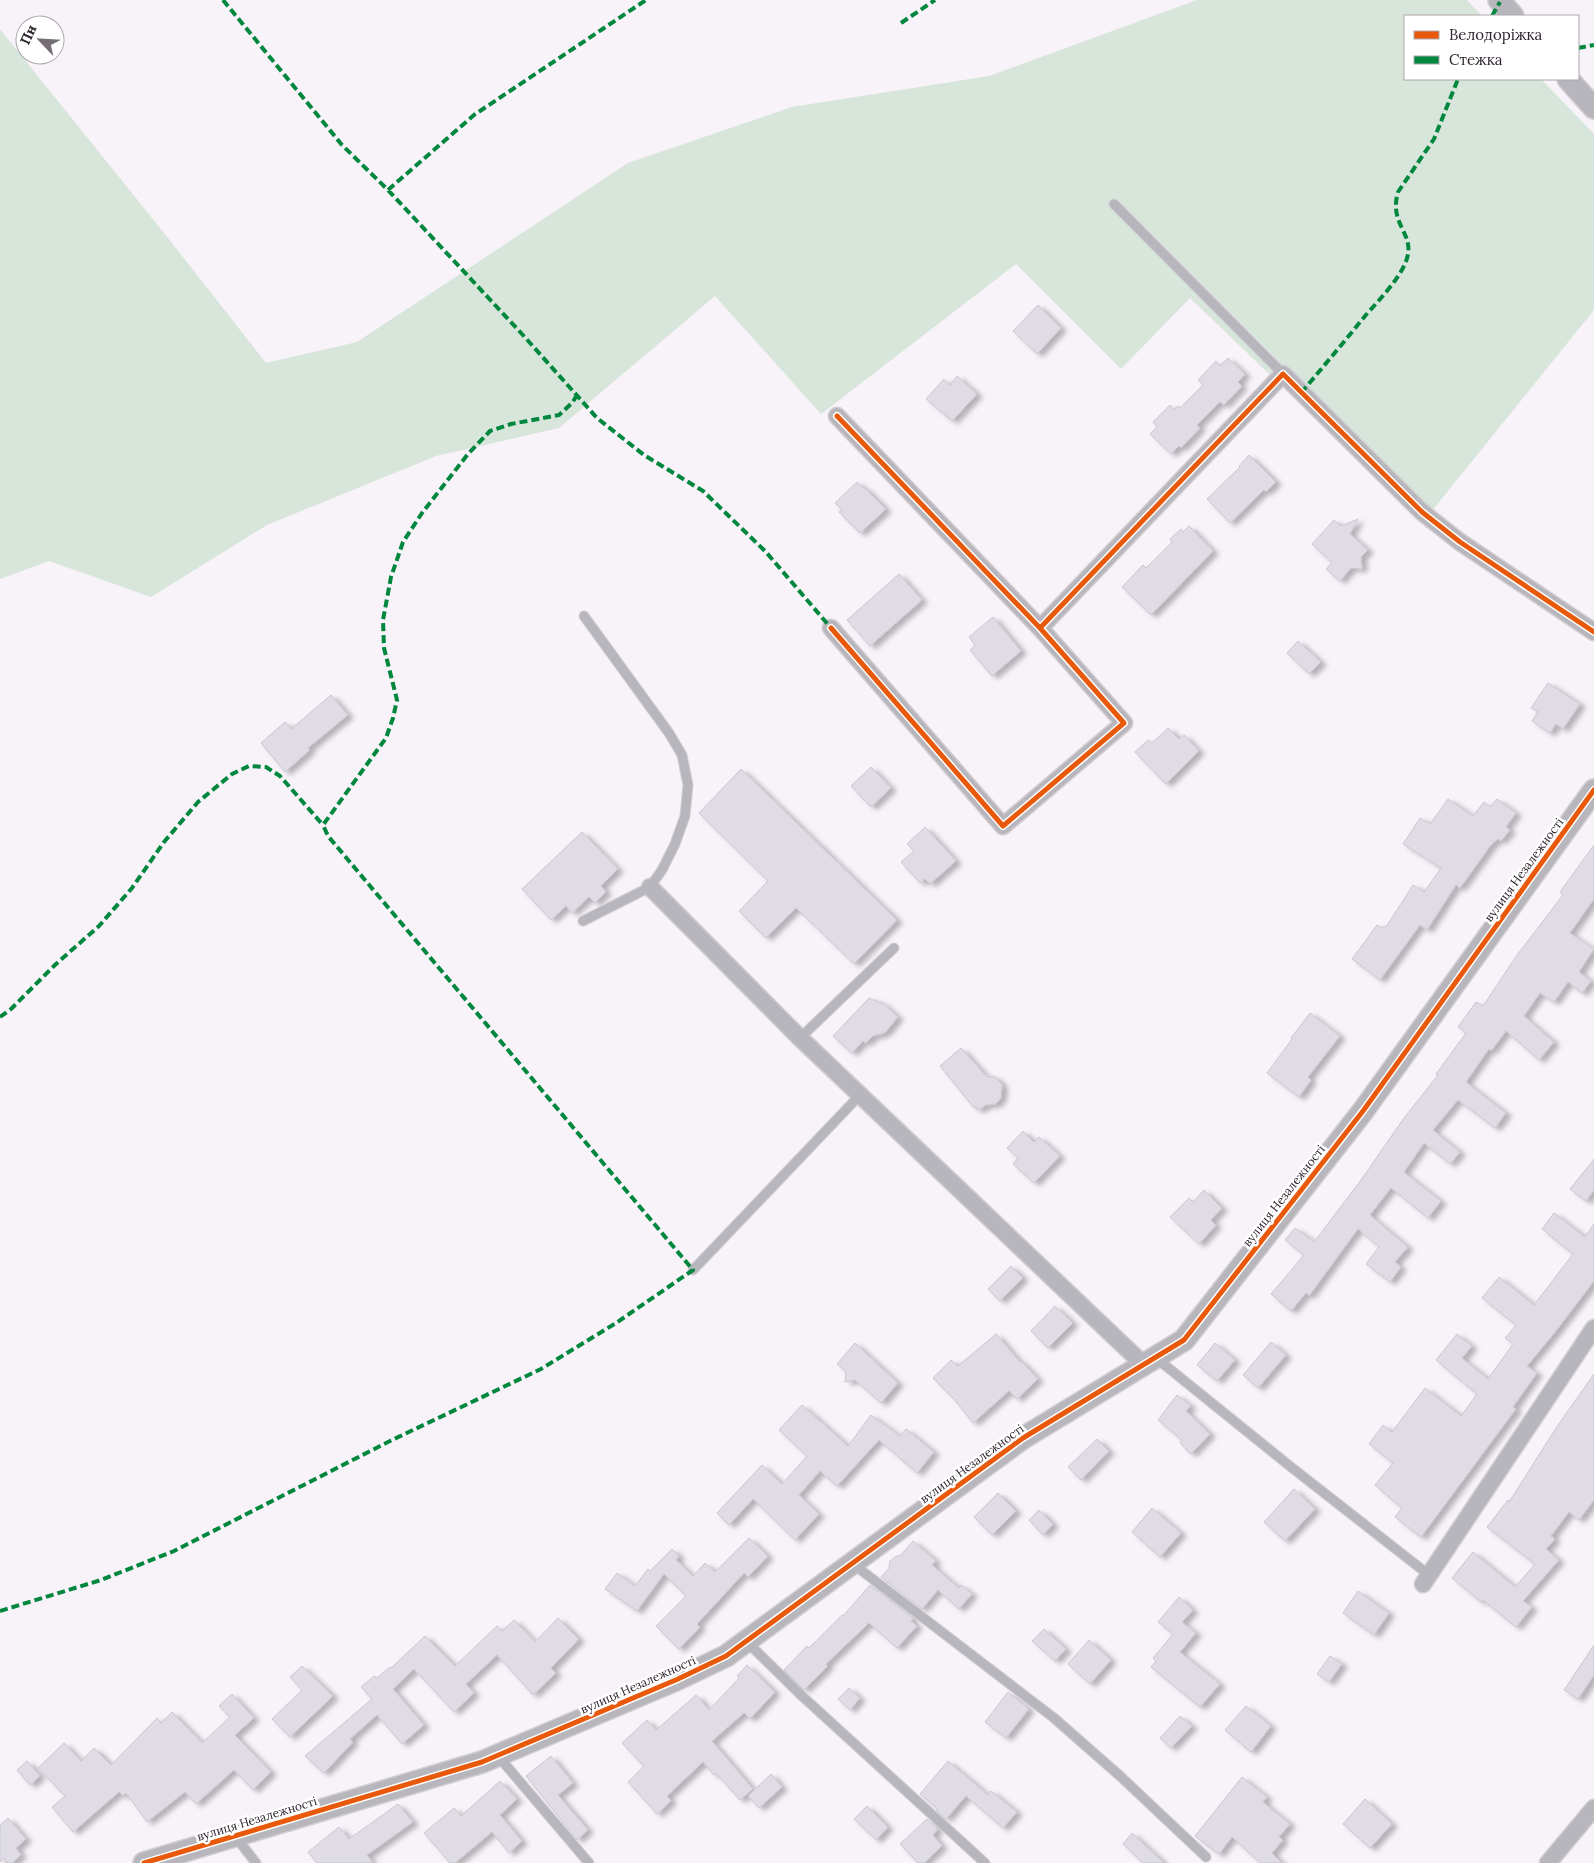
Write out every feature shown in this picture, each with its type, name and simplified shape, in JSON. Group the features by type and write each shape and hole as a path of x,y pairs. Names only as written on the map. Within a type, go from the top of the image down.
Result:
{"street":[{"path":"1499,0 1512,15"},
{"path":"1569,80 1594,108"},
{"path":"1040,628 1283,374 1422,512 1460,542 1594,632"},
{"path":"831,628 1003,826 1124,723 1040,628 837,416"},
{"name":"вулиця Незалежності","path":"144,1863 482,1762 678,1679 726,1656 1023,1438 1184,1340 1363,1111 1594,790"},
{"path":"650,887 800,1038 860,1095 1150,1361"},
{"path":"1426,1580 1594,1328"},
{"path":"1548,1863 1594,1808"}],"lane":[{"path":"1114,204 1283,374"},
{"path":"583,921 650,887 662,870 675,844 685,816 688,785 682,755 669,733 584,616"},
{"path":"800,1038 894,948"},
{"path":"693,1270 860,1095"},
{"path":"1150,1361 1291,1467 1426,1580"},
{"path":"853,1564 1054,1718 1120,1776 1206,1857"},
{"path":"746,1642 802,1696 985,1863"},
{"path":"497,1756 589,1863"},
{"path":"235,1836 256,1863"}],"shaded area":[{"path":"1197,0 1467,0 1481,15 1404,15 1404,80 1542,80 1594,134 1594,310 1423,522 1190,298 1121,369 1016,264 821,414 715,296 559,428 436,456 267,525 151,597 49,561 0,579 0,29 15,48 15,65 29,65 266,363 357,342 628,163 792,107 989,76"}],"building":[{"path":"1038,305 1061,328 1037,354 1013,331"},
{"path":"1228,358 1245,374 1238,382 1242,386 1224,405 1220,402 1197,425 1200,428 1181,448 1179,446 1171,454 1150,434 1157,427 1153,422 1170,405 1174,410 1178,406 1180,408 1203,385 1198,380 1216,361 1220,366"},
{"path":"957,376 977,394 952,421 926,399 944,379 950,385"},
{"path":"1249,455 1276,482 1266,492 1264,490 1230,523 1207,499 1240,467"},
{"path":"857,482 886,509 860,533 839,512 842,510 835,503"},
{"path":"1358,519 1350,534 1368,550 1361,557 1362,569 1351,568 1340,581 1326,569 1332,563 1312,544 1334,520 1341,526"},
{"path":"1189,526 1213,551 1151,615 1122,587 1143,565 1146,568 1172,542 1170,539 1181,529 1183,532"},
{"path":"899,574 922,600 870,646 847,620"},
{"path":"993,617 1021,651 992,676 970,650 975,645 969,637"},
{"path":"1298,641 1321,662 1309,674 1287,653"},
{"path":"1548,683 1580,704 1563,729 1556,724 1550,733 1532,721 1538,712 1531,708"},
{"path":"331,695 348,715 308,748 310,750 285,772 261,743 285,722 291,729"},
{"path":"1168,728 1179,739 1184,735 1199,751 1166,784 1135,752 1148,740 1152,743"},
{"path":"871,767 891,788 871,807 851,786"},
{"path":"741,769 897,920 854,964 796,908 766,938 739,911 768,881 699,813"},
{"path":"1448,799 1473,816 1484,802 1490,807 1497,799 1516,813 1506,827 1510,830 1501,841 1498,839 1491,845 1460,888 1456,885 1427,930 1420,925 1380,980 1352,959 1377,925 1382,928 1386,927 1413,885 1424,892 1441,868 1403,844 1420,818 1430,824"},
{"path":"925,827 956,861 930,884 925,879 920,883 901,862 914,851 907,844"},
{"path":"582,832 618,869 601,886 606,892 595,903 589,897 572,913 566,906 551,920 522,889"},
{"path":"1594,845 1594,899 1570,933 1594,949 1579,972 1591,981 1582,993 1568,982 1554,1002 1540,993 1524,1016 1554,1042 1539,1060 1506,1031 1491,1051 1489,1049 1466,1082 1506,1113 1495,1128 1458,1100 1433,1130 1460,1152 1450,1164 1424,1143 1404,1172 1441,1201 1428,1218 1391,1188 1370,1215 1408,1247 1395,1262 1401,1267 1390,1282 1366,1264 1379,1247 1358,1229 1309,1296 1306,1293 1291,1311 1271,1294 1304,1255 1285,1240 1295,1228 1314,1242 1361,1180 1404,1118 1438,1075 1436,1074 1466,1033 1458,1027 1476,1002 1483,1006 1517,955 1563,895 1560,892"},
{"path":"869,998 884,1004 898,1017 885,1033 873,1036 866,1043 863,1041 852,1053 833,1036"},
{"path":"1310,1013 1340,1036 1308,1077 1311,1080 1299,1097 1267,1073"},
{"path":"961,1048 986,1076 995,1077 1002,1084 1001,1098 996,1104 986,1105 979,1110 976,1107 974,1108 940,1066"},
{"path":"1023,1131 1034,1142 1039,1137 1060,1156 1034,1183 1013,1164 1018,1158 1007,1148"},
{"path":"1594,1159 1594,1190 1586,1201 1570,1189"},
{"path":"1204,1190 1222,1208 1211,1220 1216,1225 1199,1244 1170,1217 1189,1198 1193,1202"},
{"path":"1554,1213 1585,1237 1594,1224 1594,1281 1527,1366 1537,1373 1513,1407 1516,1409 1421,1537 1395,1517 1402,1508 1375,1485 1393,1463 1369,1444 1383,1425 1392,1432 1425,1388 1461,1416 1477,1394 1436,1360 1457,1334 1472,1346 1462,1358 1488,1379 1513,1344 1505,1338 1516,1325 1482,1298 1499,1277 1534,1305 1573,1254 1542,1229"},
{"path":"1011,1266 1023,1278 1000,1301 988,1289"},
{"path":"1055,1306 1073,1323 1048,1348 1031,1331"},
{"path":"996,1334 1020,1362 1038,1379 1017,1399 1009,1391 973,1423 954,1399 933,1378 951,1360 958,1366"},
{"path":"1271,1342 1286,1355 1258,1388 1243,1375"},
{"path":"855,1343 898,1383 881,1403 855,1380 845,1382 846,1372 837,1364"},
{"path":"1215,1343 1235,1360 1217,1381 1197,1365"},
{"path":"1594,1374 1594,1500 1579,1520 1569,1512 1551,1536 1555,1539 1546,1549 1559,1560 1523,1601 1532,1607 1516,1627 1452,1578 1473,1552 1515,1587 1535,1564 1487,1527 1508,1500 1509,1502 1558,1425"},
{"path":"1177,1395 1191,1406 1186,1411 1210,1434 1191,1454 1180,1443 1182,1440 1158,1420"},
{"path":"802,1405 848,1446 871,1415 900,1436 906,1429 934,1452 917,1473 879,1440 837,1486 820,1471 799,1495 819,1514 795,1540 753,1499 729,1525 717,1513 762,1465 782,1484 807,1456 779,1430"},
{"path":"1097,1439 1109,1451 1081,1480 1068,1467"},
{"path":"1294,1489 1315,1509 1285,1541 1264,1522"},
{"path":"998,1493 1016,1511 992,1535 974,1517"},
{"path":"1152,1508 1181,1533 1160,1557 1132,1532"},
{"path":"1039,1510 1053,1524 1043,1535 1029,1520"},
{"path":"749,1538 768,1556 748,1577 744,1573 697,1624 700,1627 679,1649 656,1626 686,1596 664,1574 637,1611 605,1589 617,1573 635,1586 648,1569 650,1571 672,1549 679,1556 676,1560 693,1576 705,1563 715,1572"},
{"path":"913,1541 936,1561 932,1565 959,1588 961,1585 972,1594 959,1609 938,1590 922,1609 881,1577 889,1568 890,1561 901,1555"},
{"path":"870,1585 913,1618 911,1621 917,1626 897,1648 869,1623 826,1664 828,1666 804,1690 784,1670 807,1646 809,1648 843,1616"},
{"path":"1358,1591 1389,1613 1374,1635 1343,1613"},
{"path":"1179,1597 1193,1610 1182,1622 1196,1633 1180,1652 1220,1684 1200,1707 1151,1667 1156,1661 1153,1658 1173,1634 1158,1622"},
{"path":"558,1618 579,1639 551,1668 556,1673 533,1695 497,1655 466,1684 474,1693 454,1712 414,1669 393,1689 424,1725 402,1744 377,1715 350,1739 353,1742 324,1773 305,1756 372,1699 361,1687 374,1676 377,1678 391,1668 425,1636 455,1666 497,1626 502,1631 514,1620 535,1642"},
{"path":"1044,1629 1066,1649 1055,1661 1032,1641"},
{"path":"1089,1640 1111,1660 1090,1684 1068,1664"},
{"path":"1594,1645 1594,1675 1578,1699 1564,1690"},
{"path":"1330,1656 1342,1664 1329,1682 1317,1674"},
{"path":"747,1665 775,1692 750,1719 744,1713 712,1741 753,1789 740,1800 716,1773 714,1775 703,1762 667,1796 671,1801 657,1814 628,1782 644,1766 622,1743 647,1720 656,1730 696,1695 709,1710 739,1678 737,1676"},
{"path":"302,1666 333,1696 290,1737 272,1719 302,1690 290,1677"},
{"path":"849,1688 860,1698 850,1710 838,1699"},
{"path":"1008,1692 1029,1709 1006,1738 985,1722"},
{"path":"232,1694 254,1718 235,1735 271,1772 253,1790 234,1770 196,1804 185,1792 147,1822 126,1793 123,1796 119,1792 73,1832 52,1807 65,1796 38,1768 64,1743 81,1761 94,1748 111,1765 157,1718 161,1723 172,1712 202,1743 230,1717 219,1706"},
{"path":"1246,1706 1271,1726 1251,1752 1225,1730"},
{"path":"1180,1716 1192,1726 1171,1748 1160,1738"},
{"path":"551,1756 573,1783 558,1795 588,1830 577,1840 526,1776"},
{"path":"27,1761 40,1776 30,1785 17,1770"},
{"path":"948,1761 988,1795 991,1791 1017,1812 1003,1828 966,1796 946,1819 936,1810 938,1809 920,1794"},
{"path":"771,1774 782,1787 759,1808 748,1796"},
{"path":"1242,1777 1267,1797 1263,1802 1290,1824 1279,1837 1283,1840 1272,1853 1282,1863 1260,1863 1232,1837 1219,1854 1195,1836"},
{"path":"500,1781 517,1799 500,1815 522,1841 509,1853 492,1832 455,1863 450,1863 424,1833 454,1808 461,1816"},
{"path":"1365,1799 1392,1824 1370,1848 1343,1824"},
{"path":"398,1804 413,1822 367,1855 373,1863 317,1863 308,1852 339,1827 349,1839"},
{"path":"867,1806 888,1827 876,1840 854,1819"},
{"path":"8,1818 26,1839 16,1848 21,1855 12,1863 8,1863 4,1858 0,1862 0,1825"},
{"path":"927,1819 938,1829 933,1835 942,1846 924,1863 918,1863 900,1844"},
{"path":"1132,1833 1164,1863 1143,1863 1123,1844"}],"marked path":[{"path":"223,0 342,145 388,190 597,418 644,455 703,491 766,552 831,628"},
{"path":"388,190 474,115 646,0"},
{"path":"901,23 935,0"},
{"path":"1493,15 1500,2"},
{"path":"1579,48 1594,45"},
{"path":"1301,393 1390,287 1402,270 1406,262 1408,246 1396,212 1398,192 1434,139 1458,80"},
{"path":"0,1611 101,1580 174,1551 390,1441 541,1369 616,1323 693,1270 328,836 323,825 386,738 393,718 397,700 384,648 383,620 391,577 403,542 422,513 468,454 490,431 511,424 559,415 572,403 577,395"},
{"path":"0,1017 11,1009 56,964 99,926 132,888 164,842 198,802 232,774 249,766 266,767 280,776 323,825"}],"cycle path":[{"path":"1040,628 1283,374 1422,512 1460,542 1594,632"},
{"path":"831,628 1003,826 1124,723 1040,628 837,416"},
{"path":"144,1863 482,1762 678,1679 726,1656 1023,1438 1184,1340 1363,1111 1594,790"}]}
